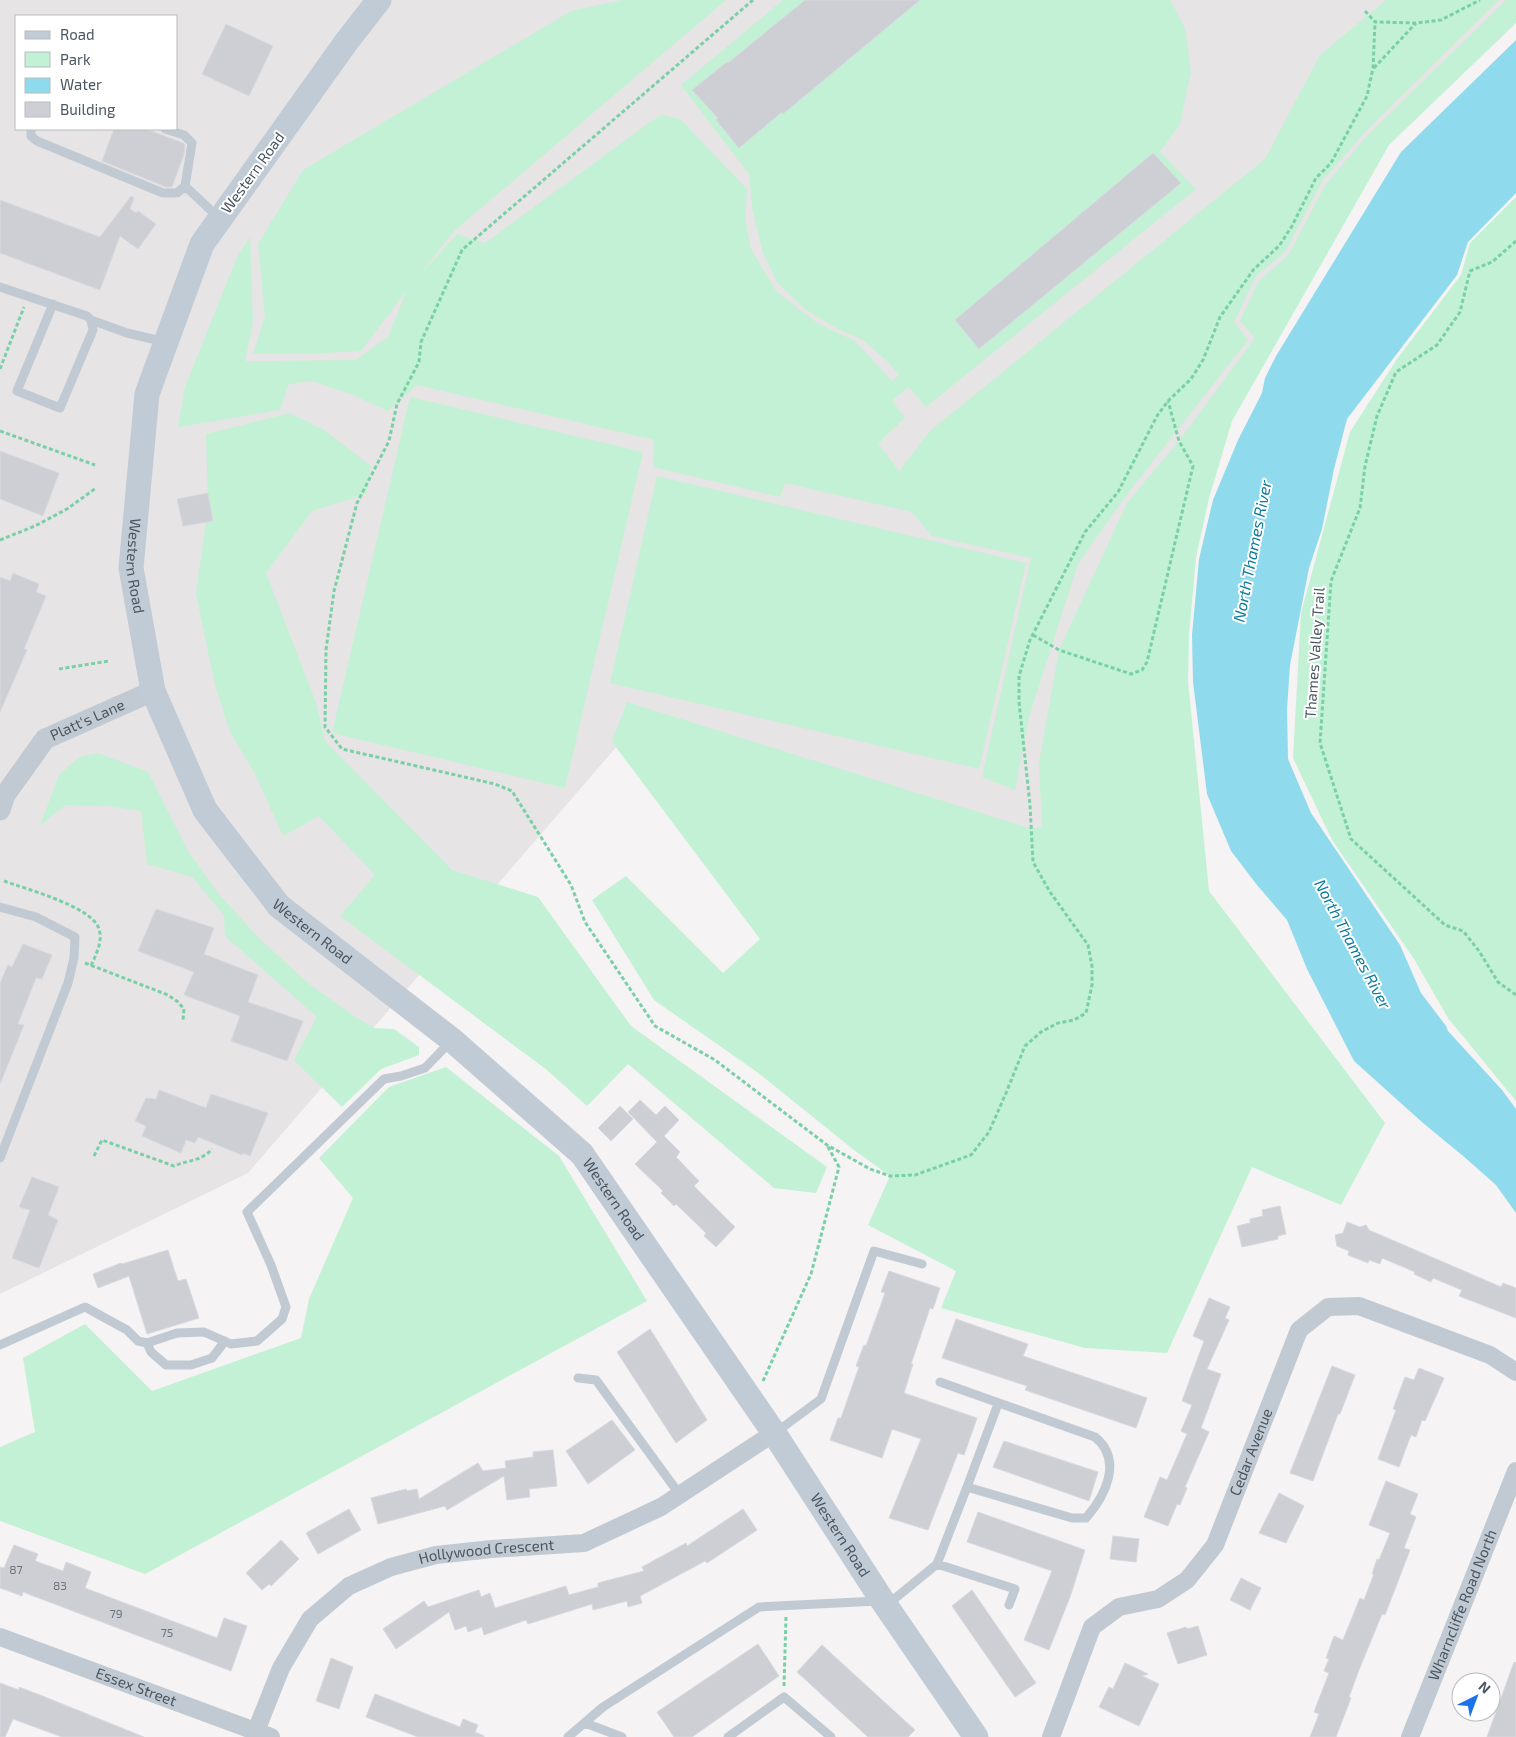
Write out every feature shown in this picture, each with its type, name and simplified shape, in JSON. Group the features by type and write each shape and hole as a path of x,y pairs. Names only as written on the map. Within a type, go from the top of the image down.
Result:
{"main road":[{"name":"Western Road","path":"379,0 202,244 146,394 131,568 152,691 205,810 279,906 452,1040 582,1154 774,1433 884,1603 976,1737"}],"street":[{"name":"Platt's Lane","path":"0,810 5,796 45,739 152,691"},
{"name":"Cedar Avenue","path":"1051,1737 1092,1627 1119,1607 1158,1599 1187,1580 1216,1545 1299,1330 1328,1307 1359,1306 1490,1355 1516,1372"},
{"name":"Hollywood Crescent","path":"264,1734 281,1668 310,1619 349,1586 391,1567 436,1555 584,1543 661,1507 774,1433"},
{"name":"Wharncliffe Road North","path":"1410,1737 1516,1471"},
{"name":"Essex Street","path":"0,1637 264,1734"}],"lane":[{"path":"31,130 31,136 37,141 163,193 177,193 185,186 192,144 184,136 169,130"},
{"path":"185,186 220,219"},
{"path":"0,287 87,316 91,320 127,332 166,342"},
{"path":"53,304 17,391 60,408 93,330 91,320"},
{"path":"0,907 36,917 76,937 74,958 68,983 0,1158"},
{"path":"0,1345 85,1308 128,1330 138,1341 147,1343 186,1332 204,1332 231,1344 257,1341 282,1319 286,1306 247,1212 384,1079 401,1076 425,1068 452,1040"},
{"path":"774,1433 821,1399 874,1251 922,1264"},
{"path":"147,1343 151,1352 166,1365 191,1365 212,1358 225,1341"},
{"path":"578,1378 596,1380 680,1495"},
{"path":"940,1382 1095,1437 1104,1444 1110,1458 1110,1473 1096,1506 1086,1518 1072,1518 967,1487"},
{"path":"568,1737 603,1707 758,1607 884,1603 937,1564 998,1404"},
{"path":"937,1564 1015,1589 1009,1604"},
{"path":"728,1737 784,1697 831,1737"},
{"path":"584,1723 622,1737"}],"path":[{"path":"753,0 462,250 421,342 419,362 397,404 389,441 357,503 334,592 326,650 325,727 342,749 495,784 512,791 571,885 585,922 655,1026 716,1060 827,1145 870,1169 890,1176 915,1175 971,1155 988,1132 1025,1046 1041,1032 1058,1023 1074,1020 1086,1013 1092,985 1092,966 1088,945 1050,892 1033,862 1029,796 1019,702 1019,676 1033,635 1085,532 1118,492 1157,416 1168,401 1191,379 1203,360 1220,317 1254,269 1279,246 1292,226 1316,178 1332,163 1367,96 1374,68 1375,22 1365,11"},
{"path":"1375,22 1416,23 1441,20 1480,0"},
{"path":"1374,68 1416,23"},
{"name":"Thames Valley Trail","path":"1516,241 1492,262 1470,271 1460,312 1437,346 1396,372 1377,416 1365,466 1360,508 1331,581 1320,744 1350,839 1445,926 1463,931 1479,951 1498,982 1516,995"},
{"path":"0,369 24,306 16,304"},
{"path":"1033,635 1059,650 1131,674 1142,670 1147,662 1193,466 1179,441 1168,401"},
{"path":"0,431 95,465"},
{"path":"0,540 35,526 67,509 96,488"},
{"path":"58,669 109,661"},
{"path":"4,881 80,909 94,918 99,928 101,941 91,966"},
{"path":"74,958 168,994 184,1010 183,1020"},
{"path":"94,1156 102,1140 174,1166 185,1161 205,1157 212,1149"},
{"path":"763,1381 814,1264 839,1167 827,1145"},
{"path":"784,1697 786,1606"}],"shaded area":[{"path":"0,0 1516,0 1354,175 1241,376 1178,613 1190,879 638,722 248,1173 0,1294"}],"green space":[{"path":"622,0 726,0 454,231 418,277 457,234 485,243 662,115 680,119 747,189 745,219 751,249 776,291 817,323 855,341 892,381 899,375 890,364 863,340 836,328 806,310 777,282 763,253 752,208 749,174 681,85 783,0 1170,0 1185,28 1191,71 1180,124 1160,152 1196,189 926,407 909,387 892,400 905,418 878,443 899,471 930,431 1265,159 1320,55 1386,0 1499,0 1367,130 1323,180 1285,252 1256,276 1234,322 1248,340 1125,497 1078,564 1029,717 1015,790 982,777 1031,558 932,536 912,512 785,483 780,497 653,467 654,440 417,385 388,411 353,395 312,381 289,384 280,410 178,427 185,387 237,257 250,237 253,322 245,361 356,360 388,337 407,290 361,351 308,354 253,354 265,316 258,244 303,170 571,11"},
{"path":"1506,0 1516,0 1516,23 1389,145 1232,421 1209,498 1196,558 1189,635 1188,681 1209,891 1385,1123 1341,1205 1252,1167 1167,1353 1085,1348 941,1308 956,1271 868,1225 890,1176 854,1150 757,1072 654,1000 592,900 626,876 723,973 760,939 612,742 627,702 1032,829 1042,827 1039,763 1059,650 1127,503 1179,441 1255,338 1240,321 1258,282 1289,254 1326,184 1366,137"},
{"path":"1516,197 1516,1101 1448,1018 1414,959 1332,840 1293,758 1301,613 1350,432 1397,359 1461,275 1470,243"},
{"path":"410,397 643,452 565,788 332,733"},
{"path":"290,413 324,430 371,466 366,494 312,511 266,573 316,703 325,741 452,870 538,897 631,1026 827,1167 816,1193 774,1188 628,1064 587,1106 547,1070 340,916 375,875 319,816 283,836 255,774 230,732 215,685 196,594 208,506 206,434"},
{"path":"657,476 1026,563 979,769 610,683"},
{"path":"98,753 148,772 188,851 217,892 259,938 309,984 374,1028 394,1029 419,1047 419,1055 381,1069 342,1107 294,1060 317,1017 225,936 224,915 192,877 147,864 141,811 107,806 65,805 40,826 59,775 79,757"},
{"path":"446,1067 559,1156 647,1301 145,1574 0,1521 0,1447 35,1432 23,1358 85,1324 152,1391 301,1338 309,1299 353,1198 319,1158 389,1087"}],"water":[{"name":"North Thames River","path":"1516,40 1516,193 1468,242 1457,275 1347,419 1334,469 1322,529 1309,568 1290,665 1287,709 1288,759 1311,813 1400,945 1421,993 1448,1031 1502,1090 1516,1109 1516,1213 1496,1185 1354,1061 1307,969 1287,920 1231,851 1207,794 1193,682 1192,635 1199,559 1213,500 1238,440 1262,393 1265,378 1276,356 1401,152"}],"building":[{"path":"805,0 920,0 783,114 782,112 739,148 716,120 718,118 692,90"},
{"path":"226,24 273,46 249,96 202,74"},
{"path":"114,130 149,130 185,145 184,154 172,187 166,187 102,161"},
{"path":"1153,153 1181,183 979,349 955,320"},
{"path":"131,196 134,198 130,209 136,213 138,211 156,224 138,249 120,236 100,290 0,253 0,200 100,237"},
{"path":"0,451 59,473 43,516 0,499"},
{"path":"208,493 213,521 183,526 177,499"},
{"path":"13,573 39,584 36,592 46,596 24,649 27,650 0,712 0,577 10,581"},
{"path":"156,909 214,928 204,954 258,975 248,1002 303,1021 287,1061 231,1041 240,1016 184,995 194,972 138,951"},
{"path":"23,944 52,955 42,979 36,978 18,1024 24,1025 0,1084 0,983 8,965 12,967"},
{"path":"159,1090 206,1108 211,1094 268,1113 250,1156 243,1153 242,1155 198,1137 195,1143 186,1140 181,1153 142,1136 146,1126 135,1121 146,1098 156,1099"},
{"path":"640,1100 656,1115 665,1106 679,1120 664,1136 680,1152 676,1157 699,1181 694,1186 735,1227 716,1247 704,1236 706,1233 676,1204 674,1206 661,1193 663,1191 635,1164 657,1142 628,1112"},
{"path":"620,1106 633,1119 611,1141 598,1128"},
{"path":"32,1177 59,1187 48,1215 58,1220 39,1268 12,1258 30,1210 19,1207"},
{"path":"1280,1206 1286,1234 1278,1236 1278,1239 1242,1247 1237,1226 1250,1223 1250,1219 1263,1216 1262,1210"},
{"path":"1347,1222 1360,1227 1366,1225 1369,1230 1501,1287 1503,1283 1516,1288 1516,1318 1459,1296 1462,1290 1433,1278 1431,1282 1414,1274 1415,1272 1382,1258 1380,1264 1369,1260 1368,1263 1348,1255 1349,1251 1337,1246 1335,1235 1343,1233"},
{"path":"168,1250 178,1281 186,1279 199,1318 147,1334 129,1276 98,1288 93,1274 121,1263"},
{"path":"889,1271 940,1288 933,1309 930,1308 911,1364 913,1364 904,1393 977,1418 964,1455 958,1453 928,1530 889,1518 921,1439 892,1429 882,1458 830,1440 838,1418 841,1418 859,1367 856,1366 864,1345 866,1346 885,1293 881,1292"},
{"path":"1209,1298 1230,1307 1225,1318 1229,1320 1207,1369 1221,1374 1201,1428 1209,1432 1185,1487 1187,1488 1180,1505 1177,1504 1168,1526 1144,1517 1160,1477 1167,1480 1187,1434 1181,1431 1192,1405 1182,1401 1204,1341 1193,1336"},
{"path":"956,1319 1028,1344 1023,1356 1147,1398 1136,1428 1025,1390 1027,1386 942,1358"},
{"path":"650,1329 707,1420 676,1443 617,1352"},
{"path":"1332,1366 1355,1375 1313,1481 1290,1473"},
{"path":"1419,1368 1444,1378 1425,1421 1422,1420 1416,1437 1411,1435 1399,1467 1378,1459 1396,1410 1393,1409 1405,1377 1414,1380"},
{"path":"612,1420 635,1450 588,1484 566,1451"},
{"path":"1004,1441 1098,1472 1089,1501 993,1467"},
{"path":"553,1450 557,1486 529,1489 530,1497 507,1500 504,1476 447,1510 445,1506 378,1524 371,1498 406,1489 407,1491 417,1489 419,1499 478,1463 483,1471 506,1468 505,1461 533,1457 533,1452"},
{"path":"1386,1481 1418,1494 1410,1514 1416,1517 1404,1548 1410,1550 1385,1615 1382,1614 1359,1670 1349,1697 1351,1698 1336,1737 1310,1737 1319,1714 1314,1712 1329,1673 1324,1671 1329,1659 1326,1658 1334,1636 1343,1640 1360,1598 1364,1600 1374,1574 1372,1574 1377,1559 1379,1560 1390,1533 1369,1525"},
{"path":"1279,1493 1304,1506 1286,1543 1259,1533"},
{"path":"349,1509 361,1530 318,1554 306,1533"},
{"path":"743,1509 757,1530 707,1563 705,1561 640,1596 642,1603 628,1607 627,1601 593,1610 592,1604 528,1624 526,1620 484,1635 482,1627 468,1632 466,1626 455,1630 449,1612 396,1649 383,1629 424,1601 428,1607 479,1590 481,1597 490,1593 495,1608 566,1586 569,1595 598,1587 598,1583 644,1571 642,1567 686,1543 687,1546"},
{"path":"978,1512 1085,1550 1070,1597 1049,1650 1024,1640 1052,1571 967,1542"},
{"path":"1113,1536 1139,1539 1136,1562 1110,1559"},
{"path":"281,1540 299,1559 271,1586 269,1584 262,1590 246,1573"},
{"path":"14,1545 38,1554 35,1561 63,1571 66,1562 91,1572 85,1588 217,1638 224,1618 247,1626 231,1671 23,1592 22,1596 0,1588 0,1567 4,1568"},
{"path":"1241,1578 1261,1588 1250,1610 1230,1600"},
{"path":"972,1590 1036,1683 1015,1697 952,1606"},
{"path":"1198,1626 1207,1655 1178,1664 1167,1633 1186,1627 1187,1629"},
{"path":"758,1644 779,1676 692,1737 674,1737 657,1712"},
{"path":"822,1645 915,1730 908,1737 868,1737 797,1672"},
{"path":"331,1658 353,1667 339,1709 316,1701"},
{"path":"1514,1662 1516,1663 1516,1737 1487,1737 1492,1722 1501,1722 1501,1698"},
{"path":"1125,1663 1148,1674 1142,1676 1159,1684 1139,1726 1099,1707 1109,1687 1113,1689"},
{"path":"0,1683 19,1690 19,1687 144,1737 62,1737 13,1719 5,1737 0,1737"},
{"path":"375,1694 460,1727 463,1719 478,1725 475,1732 484,1737 418,1737 366,1717"}]}
